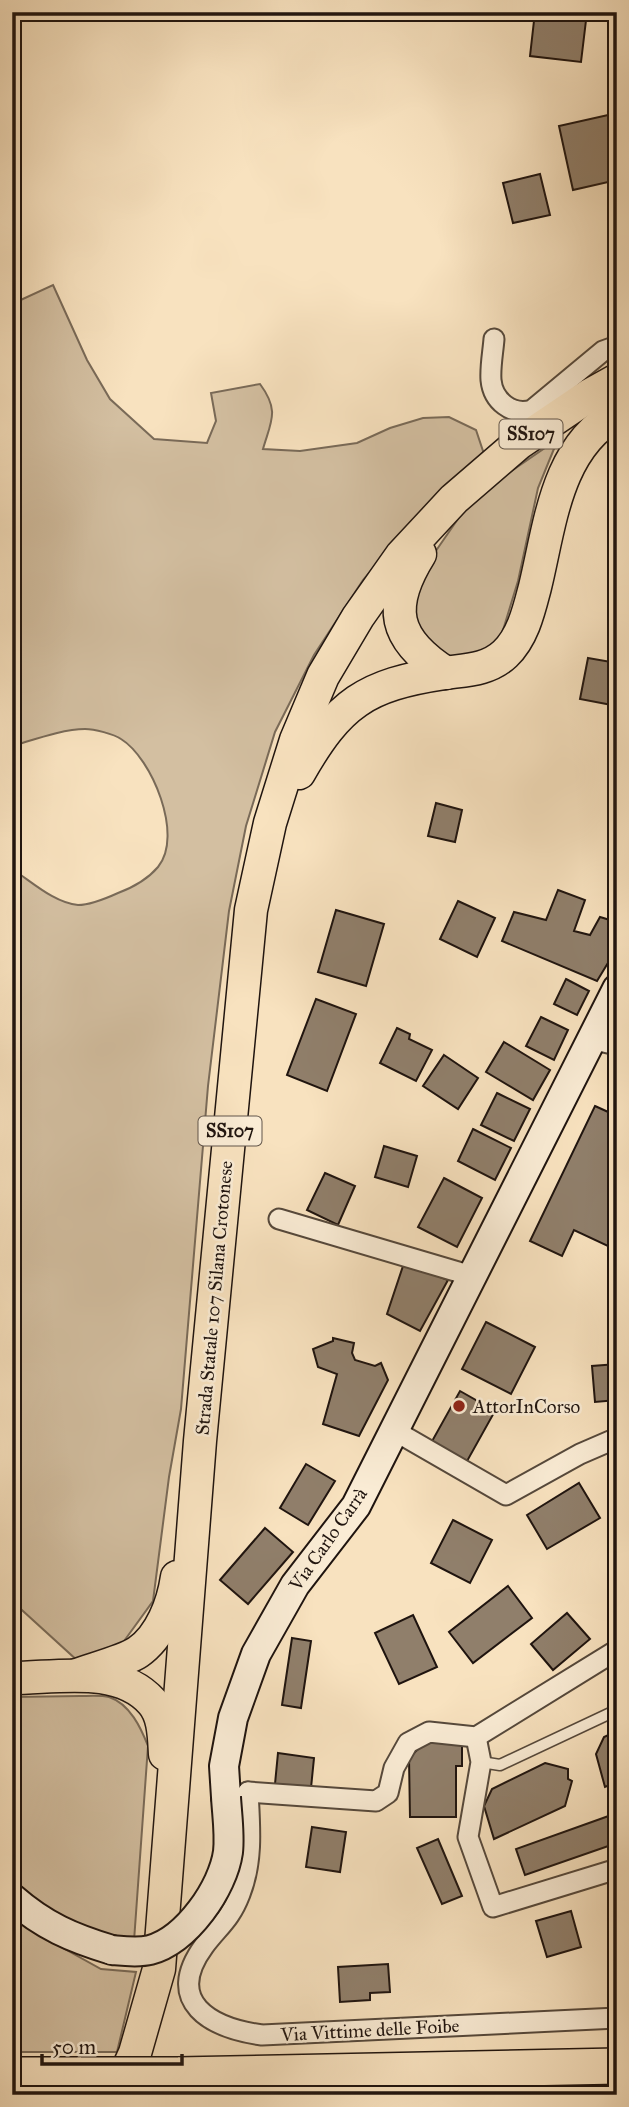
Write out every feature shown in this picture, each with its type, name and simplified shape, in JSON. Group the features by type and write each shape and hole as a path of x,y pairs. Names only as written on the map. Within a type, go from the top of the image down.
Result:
{"highway":[{"name":"Strada Statale 107 Silana Crotonese","path":"116,2095 135,2053 159,1969 200,1441 251,910 270,823 296,740 323,676 358,617 401,556 454,499 519,443 617,380"},
{"path":"270,823 314,747 340,714 371,691 400,680 482,668 505,654 527,620 569,462 586,437 617,414"},
{"path":"446,673 426,660 407,640 401,623 400,600 407,576 454,499"},
{"path":"77,1675 137,1653 157,1633 174,1594 200,1441"},
{"path":"12,1678 77,1675 126,1682 153,1703 163,1728 170,1832"},
{"path":"12,2075 178,2075 617,2066"}],"main road":[{"name":"Via Carlo Carrà","path":"12,1898 59,1931 112,1950 150,1950 189,1926 216,1889 226,1861 237,1795 224,1766 233,1718 256,1654 295,1585 356,1506 472,1276 603,1042 617,989"}],"street":[{"path":"494,339 491,380 494,392 506,407 523,412 532,410 603,351 617,346"},
{"path":"279,1219 472,1276"},
{"path":"395,1431 506,1494 580,1454 617,1438"},
{"path":"237,1795 376,1801 388,1793 394,1769 408,1743 429,1732 475,1737 617,1650"},
{"path":"475,1737 481,1762 468,1837 493,1907 617,1869"},
{"name":"Via Vittime delle Foibe","path":"237,1795 251,1845 241,1892 229,1919 203,1947 190,1972 188,1991 196,2007 214,2022 236,2032 262,2035 617,2018"}],"lane":[{"path":"481,1762 500,1765 617,1710"}],"shaded area":[{"path":"53,285 87,360 110,399 154,439 207,443 216,421 211,393 260,384 272,409 263,449 300,451 357,443 390,428 423,418 449,417 476,430 484,454 419,514 363,580 314,655 275,732 246,826 229,911 208,1086 181,1409 153,1601 119,1648 79,1662 12,1601 12,869 60,900 78,905 88,904 140,883 149,876 158,867 165,853 168,837 161,798 153,780 133,749 118,737 93,730 76,729 12,746 12,385 20,370 12,331 12,304"},
{"path":"558,439 538,488 518,581 500,640 490,653 462,662 430,650 404,607 415,581 479,493"},
{"path":"98,1696 116,1700 129,1711 148,1746 134,1941 90,1938 12,1888 12,1697"},
{"path":"12,1908 45,1938 101,1969 136,1972 117,2052 12,2052"}],"building":[{"path":"535,12 587,12 581,62 530,56"},
{"path":"617,113 617,180 573,190 559,126"},
{"path":"540,174 550,215 513,223 503,183"},
{"path":"588,658 617,663 617,706 580,699"},
{"path":"436,803 462,810 455,842 428,836"},
{"path":"558,890 585,900 574,931 590,935 600,917 610,920 617,905 617,948 597,981 502,941 514,912 546,920"},
{"path":"458,901 495,918 477,957 440,939"},
{"path":"336,910 384,924 366,986 318,972"},
{"path":"566,979 589,991 577,1015 554,1004"},
{"path":"316,999 356,1014 327,1091 287,1075"},
{"path":"541,1017 568,1030 554,1060 526,1046"},
{"path":"397,1028 410,1034 409,1039 432,1050 416,1081 380,1063"},
{"path":"504,1042 550,1070 533,1100 486,1072"},
{"path":"444,1055 478,1078 458,1109 423,1086"},
{"path":"497,1093 530,1109 514,1141 481,1125"},
{"path":"595,1106 617,1116 617,1136 613,1144 617,1146 617,1234 610,1247 574,1230 562,1256 530,1241"},
{"path":"473,1129 511,1148 495,1180 458,1161"},
{"path":"384,1146 417,1156 408,1187 375,1177"},
{"path":"325,1173 355,1186 338,1225 307,1210"},
{"path":"444,1178 482,1198 457,1247 418,1227"},
{"path":"404,1263 448,1280 420,1331 387,1314"},
{"path":"486,1322 535,1347 511,1394 462,1369"},
{"path":"333,1338 354,1343 352,1353 355,1360 375,1366 381,1363 388,1380 359,1436 323,1424 337,1374 318,1367 313,1349 333,1341"},
{"path":"617,1364 617,1400 595,1402 592,1366"},
{"path":"460,1391 495,1411 466,1463 431,1443"},
{"path":"306,1464 335,1481 308,1525 280,1508"},
{"path":"579,1483 600,1518 547,1549 527,1515"},
{"path":"453,1520 492,1540 470,1583 431,1563"},
{"path":"265,1528 293,1552 248,1604 220,1580"},
{"path":"508,1586 532,1618 473,1663 449,1632"},
{"path":"567,1613 590,1639 553,1670 531,1644"},
{"path":"413,1615 437,1667 399,1684 375,1633"},
{"path":"292,1638 311,1641 301,1708 282,1705"},
{"path":"617,1731 617,1782 605,1787 596,1754 604,1737"},
{"path":"424,1743 462,1743 462,1766 456,1766 456,1817 410,1817 409,1758"},
{"path":"278,1753 314,1758 311,1788 275,1784"},
{"path":"545,1763 568,1769 568,1779 572,1781 565,1806 494,1839 484,1806 492,1789"},
{"path":"617,1813 617,1843 525,1875 516,1849"},
{"path":"312,1827 346,1832 340,1872 306,1867"},
{"path":"438,1839 462,1896 442,1904 417,1848"},
{"path":"571,1911 581,1947 547,1957 536,1921"},
{"path":"388,1964 390,1992 370,1993 370,2000 340,2002 338,1967"}],"place":[{"name":"AttorInCorso","path":"459,1406"}]}
